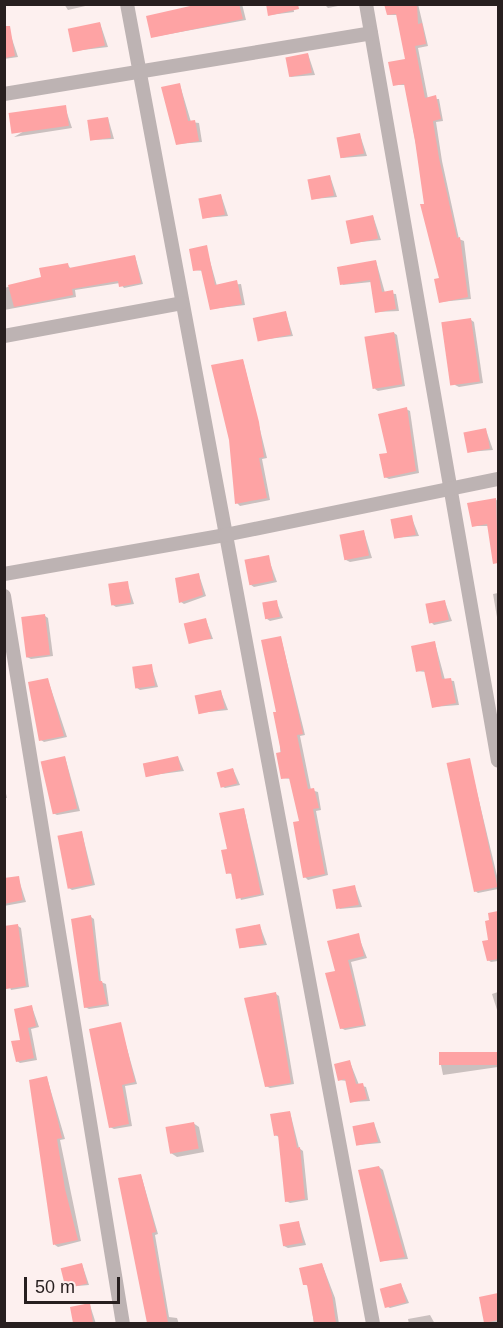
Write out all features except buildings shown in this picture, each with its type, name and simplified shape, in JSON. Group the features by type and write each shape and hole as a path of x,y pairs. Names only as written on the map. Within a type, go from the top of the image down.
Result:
{"street":[{"path":"128,4 373,1323"},
{"path":"366,4 498,761"},
{"path":"4,94 139,69 371,33"},
{"path":"4,336 182,303"},
{"path":"4,574 225,535 498,478"},
{"path":"4,596 123,1323"}]}
